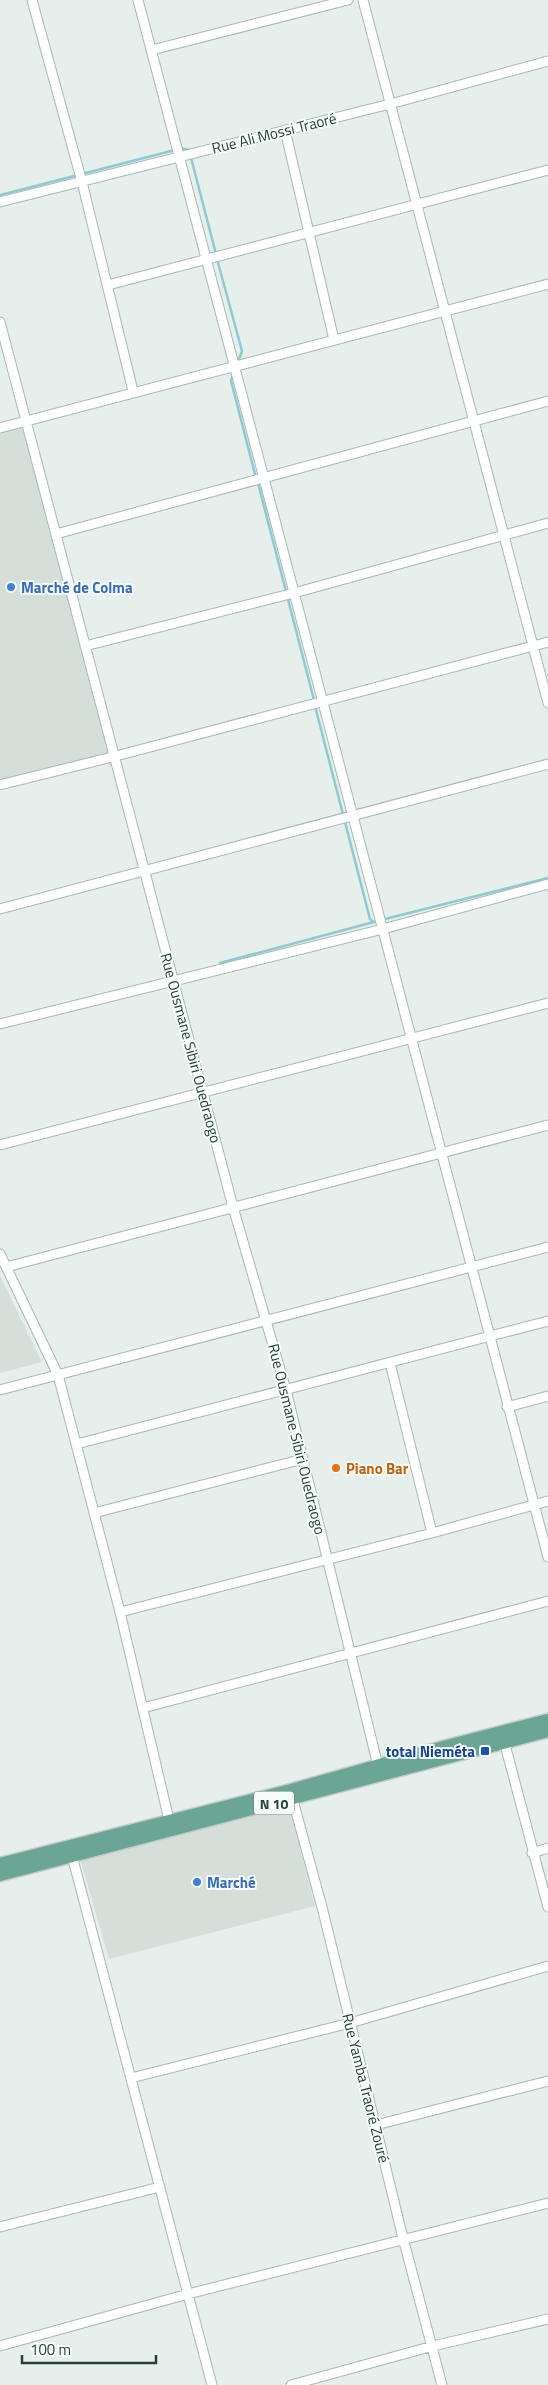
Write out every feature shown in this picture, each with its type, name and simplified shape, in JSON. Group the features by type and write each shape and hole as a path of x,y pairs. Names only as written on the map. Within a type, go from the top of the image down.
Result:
{"main road":[{"name":"N 10","path":"503,1738 548,1720"},
{"name":"N 10","path":"0,1864 71,1852 503,1738 548,1731"},
{"name":"N 10","path":"0,1875 169,1820 292,1794"}],"street":[{"path":"32,0 82,182 133,391"},
{"path":"138,0 383,929 440,1154 548,1557"},
{"path":"152,50 348,0"},
{"path":"363,0 548,703"},
{"name":"Rue Ali Mossi Traoré","path":"0,202 390,104 548,61"},
{"path":"285,130 334,340"},
{"path":"108,285 548,170"},
{"path":"0,428 133,391 548,284"},
{"name":"Rue Ousmane Sibiri Ouedraogo","path":"0,322 85,646 116,756 144,871 233,1207 286,1390 379,1771"},
{"path":"56,534 548,401"},
{"path":"85,646 294,593 548,523"},
{"path":"1,782 116,756 548,642"},
{"path":"0,909 548,764"},
{"path":"0,1024 383,929 548,884"},
{"path":"0,1145 548,1003"},
{"path":"6,1267 548,1125"},
{"path":"0,1390 548,1247"},
{"path":"0,1254 58,1375 120,1612 169,1820"},
{"path":"77,1444 548,1321"},
{"path":"390,1363 432,1533"},
{"path":"507,1407 548,1396"},
{"path":"94,1514 303,1459"},
{"path":"120,1612 432,1533 548,1501"},
{"path":"143,1708 548,1601"},
{"path":"503,1738 548,1907"},
{"name":"Rue Yamba Traoré Zouré","path":"292,1794 323,1911 403,2238 442,2385"},
{"path":"532,1852 548,1848"},
{"path":"71,1852 212,2385"},
{"path":"131,2078 350,2024 548,1966"},
{"path":"376,2125 548,2081"},
{"path":"0,2227 160,2187"},
{"path":"0,2346 188,2294 548,2202"},
{"path":"291,2385 432,2346 548,2318"}],"shaded area":[{"path":"26,421 116,756 2,784 0,777 0,428"},
{"path":"0,1276 42,1362 0,1373"},
{"path":"289,1804 315,1906 109,1959 80,1859"}],"waterway":[{"path":"180,148 189,150 216,254"},
{"path":"0,195 175,150"},
{"path":"217,259 242,351 238,362"},
{"path":"233,374 231,381 256,478"},
{"path":"258,483 314,700"},
{"path":"315,706 370,919 373,922"},
{"path":"220,963 548,878"}],"place":[{"name":"Marché de Colma","path":"11,587"},
{"name":"Piano Bar","path":"336,1468"},
{"name":"total Nieméta","path":"485,1751"},
{"name":"Marché","path":"197,1882"}]}
